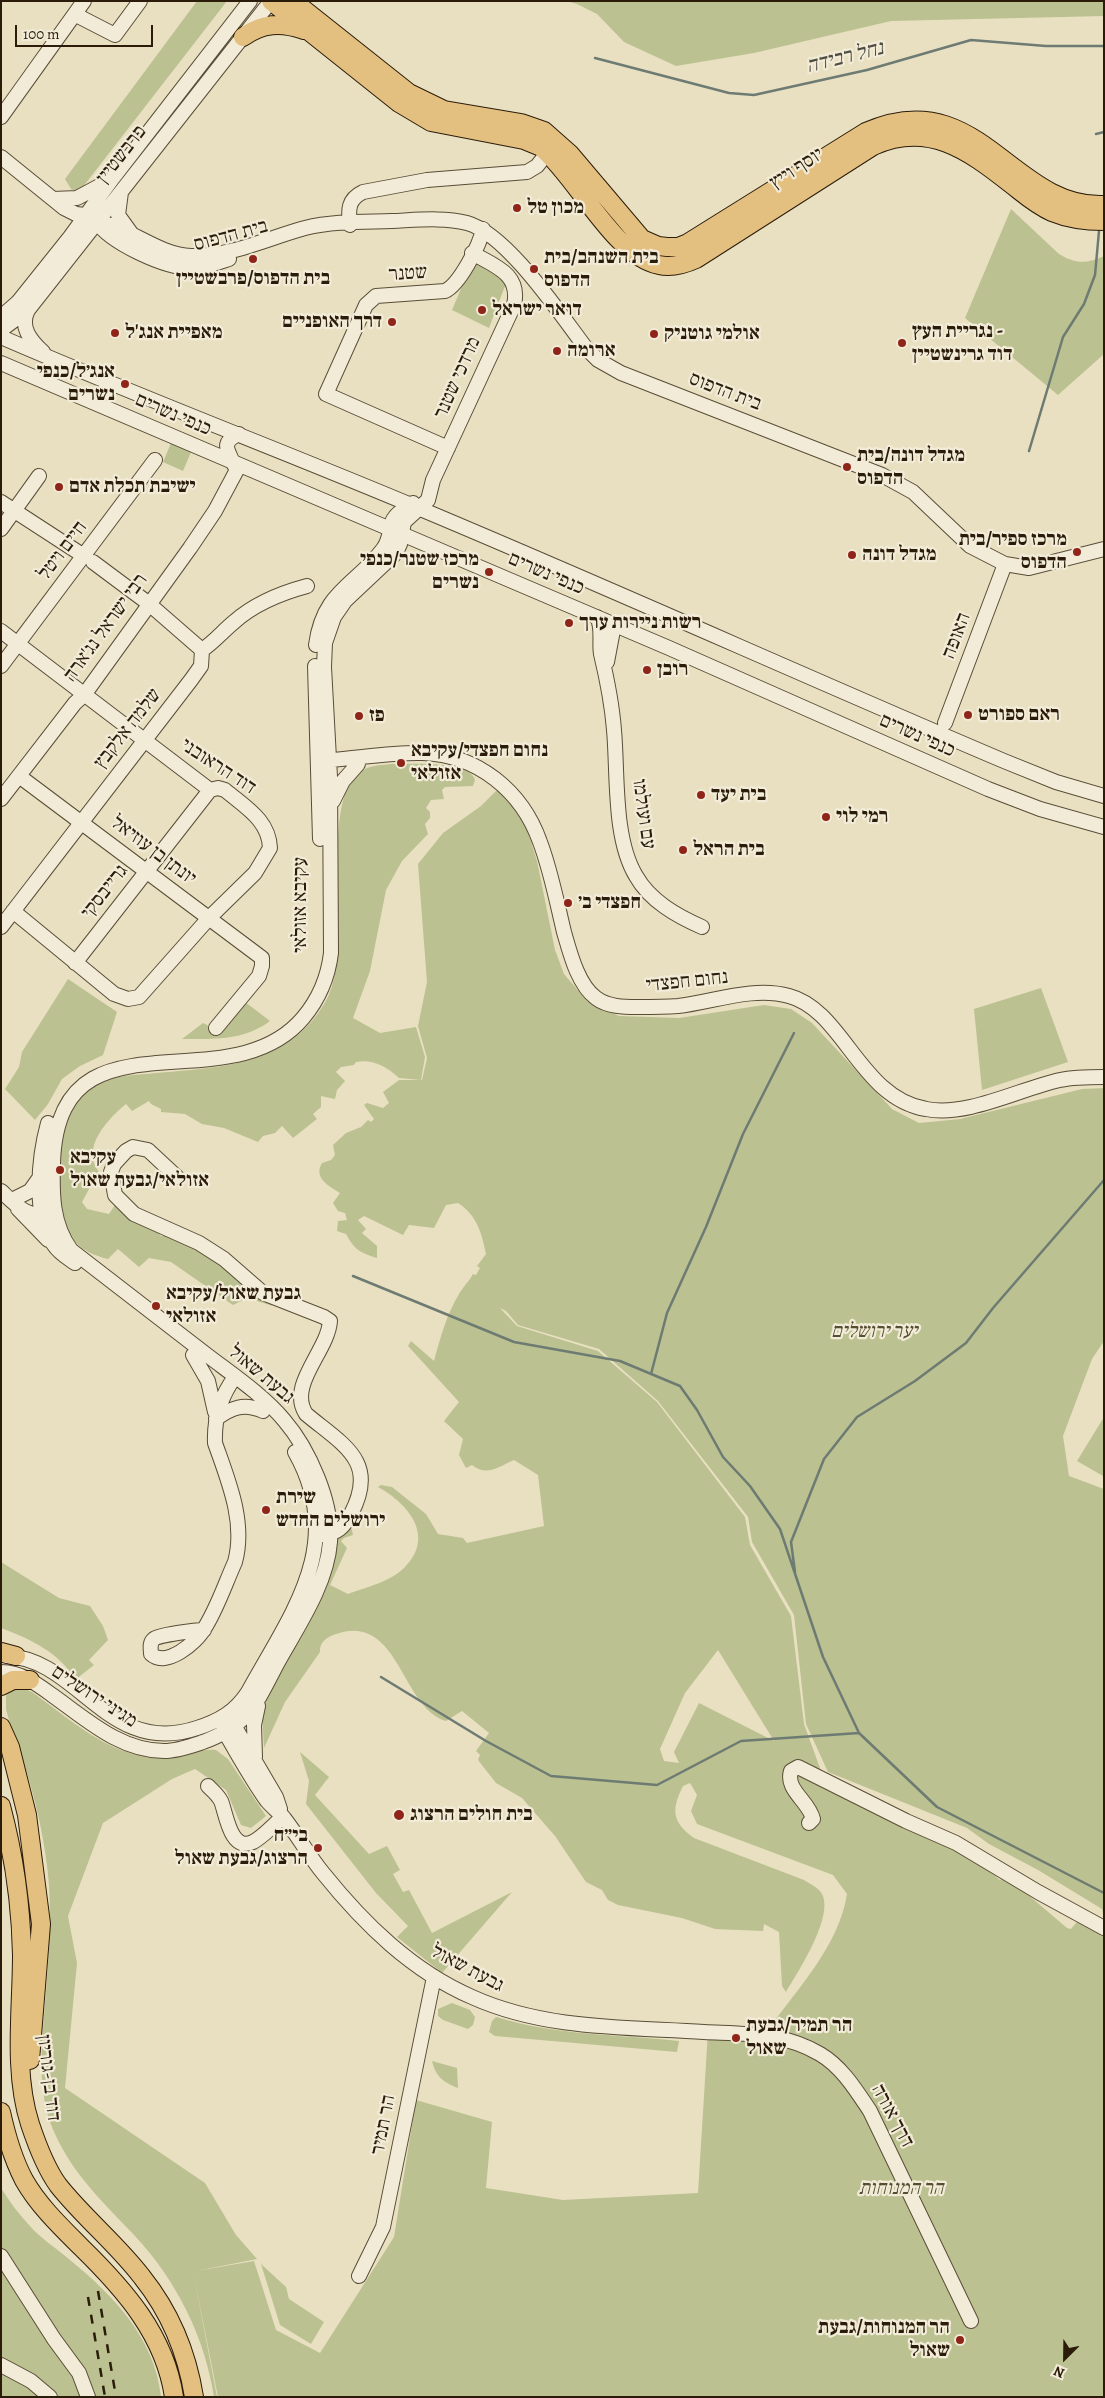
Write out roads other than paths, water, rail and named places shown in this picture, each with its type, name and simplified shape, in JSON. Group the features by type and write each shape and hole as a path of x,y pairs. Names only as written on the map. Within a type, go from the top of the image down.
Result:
{"main road":[{"path":"271,1 315,27"},
{"path":"293,1 315,27 399,103 417,115 431,122 524,140 549,148"},
{"path":"308,1 315,27"},
{"path":"243,37 257,28 273,24 315,27"},
{"name":"יוסף וייץ","path":"549,148 636,233 649,243 667,247 678,247 688,243 866,132 897,121 915,120 948,126 980,142 1057,197 1087,205 1104,206"},
{"name":"יוסף וייץ","path":"549,148 631,252 647,261 666,266 696,259 873,146 900,137 915,135 942,141 972,155 1036,203 1051,211 1085,221 1104,221"},
{"path":"1,1686 13,1680 30,1680"},
{"path":"1,1727 10,1747 27,1815 41,1924 32,2048 25,2098"},
{"name":"דוד בן-גוריון","path":"1,1806 14,1861 21,1922 20,2019 25,2098 29,2121 47,2166 58,2184 142,2277 171,2321 188,2364 194,2397"},
{"path":"1,2112 14,2158 25,2181 38,2200 65,2231 134,2304 158,2343 167,2366 174,2397"}],"street":[{"path":"1,117 76,15 84,1"},
{"path":"76,15 115,35 140,1"},
{"name":"פרבשטיין","path":"1,330 28,310 92,216 113,178 250,1"},
{"name":"פרבשטיין","path":"92,216 121,189 271,1"},
{"path":"352,223 357,201 366,192 427,180 534,169 549,148"},
{"path":"1,157 57,202 74,213 92,216"},
{"path":"57,202 78,198 113,178"},
{"path":"121,189 118,215 124,226 137,238"},
{"path":"57,202 71,221 75,240 115,240"},
{"name":"בית הדפוס","path":"92,216 176,254 204,256 222,253 311,227 352,223 439,220 466,223 483,230 511,252 598,360 621,373 882,475 913,492 970,546 1005,564 1029,568 1104,549"},
{"name":"בית הדפוס","path":"92,216 115,240 167,263 191,268 352,223"},
{"path":"472,254 480,242 483,230"},
{"name":"פרבשטיין","path":"1,317 18,302 75,240"},
{"name":"שטנר","path":"448,448 326,394 366,305 372,299 376,296 445,292 453,288 459,281 472,254"},
{"name":"מרדכי שטנר","path":"415,507 429,497 433,480 514,305 516,288 505,273 472,254"},
{"path":"28,310 24,319 26,330 37,347 51,359"},
{"name":"כנפי נשרים","path":"1,337 415,507 1004,762 1056,782 1104,796"},
{"name":"כנפי נשרים","path":"1,363 236,468 372,522 597,617 988,789 1040,809 1104,827"},
{"path":"236,468 227,452 226,446 231,438 239,434"},
{"name":"חיים ויטל","path":"1,666 89,559 155,460"},
{"name":"רבי ישראל נג'ארה","path":"1,799 84,694 148,603 190,548 215,511 236,468"},
{"path":"1,529 39,476"},
{"path":"1,502 89,559 148,603 202,650 235,620 257,606 307,586"},
{"name":"עקיבא אזולאי","path":"45,1211 54,1136 68,1100 82,1085 112,1069 249,1053 269,1044 288,1032 312,1007 326,979 331,953 330,809 315,660 320,624 330,602 338,593 399,547 396,532 415,507"},
{"path":"372,522 381,537 385,556 425,544"},
{"name":"עקיבא אזולאי","path":"45,1211 40,1177 44,1138 52,1113 61,1095 83,1074 114,1062 228,1049 250,1044 282,1026 294,1016 309,996 319,974 323,948 328,730 323,656 330,626 339,609 385,556"},
{"name":"האופה","path":"945,723 1005,564"},
{"name":"עם ועולמו","path":"597,617 600,626 601,652 606,672 614,728 622,833 628,857 635,875 644,888 659,903 684,919 702,926"},
{"name":"עם ועולמו","path":"606,672 609,644 614,625"},
{"name":"דוד הראובני","path":"1,631 210,790 218,788 225,790 258,818 267,830 270,848 260,866 209,918"},
{"name":"שלמה אלקבץ","path":"1,927 199,670 202,661 202,650"},
{"path":"328,730 340,750 358,761 343,781 330,809"},
{"name":"נחום חפצדי","path":"326,764 358,761 378,756 423,753 454,758 478,766 500,781 534,826 541,843 567,940 579,975 597,999 612,1006 678,1006 753,994 789,995 800,1000 821,1016 889,1094 926,1110 973,1106 1061,1080 1104,1078"},
{"name":"יונתן בן עוזיאל","path":"19,776 262,958 259,976 216,1028"},
{"name":"גרייבסקי","path":"75,963 210,790"},
{"path":"13,911 114,994 133,998 142,993 209,918"},
{"path":"177,1177 148,1150 133,1147 126,1151 114,1164 111,1172 115,1195 134,1214 199,1243 224,1259 263,1293 330,1321 326,1336 302,1388 301,1407 306,1414 349,1450 361,1468 362,1481 359,1495 351,1514 342,1528 324,1535"},
{"path":"8,1197 30,1191 40,1177"},
{"path":"8,1197 45,1211"},
{"path":"8,1197 28,1222 54,1246"},
{"name":"גבעת שאול","path":"45,1211 47,1233 54,1246 193,1355 275,1409 299,1442 318,1482 325,1502 324,1535 327,1559 310,1603 262,1692 246,1717 230,1730"},
{"name":"גבעת שאול","path":"45,1211 71,1250 233,1380 278,1426 296,1454 310,1487 324,1535 310,1574 299,1598 244,1697 223,1718 230,1730 255,1760 276,1797 283,1817"},
{"path":"193,1355 210,1386 216,1419 215,1443 236,1507 238,1553 204,1630"},
{"path":"216,1419 223,1397 233,1380"},
{"path":"216,1419 236,1406 252,1406 263,1411"},
{"name":"מגיני ירושלים","path":"6,1655 39,1664 93,1704 124,1723 143,1731 162,1735 176,1735 223,1718"},
{"name":"מגיני ירושלים","path":"1,1672 18,1674 30,1680 122,1742 140,1748 165,1751 192,1746 230,1730"},
{"path":"255,1760 254,1725 262,1692"},
{"name":"גבעת שאול","path":"230,1730 240,1758 268,1802 283,1817 322,1872 361,1917 403,1955 434,1977 493,2006 531,2018 572,2023 698,2031"},
{"path":"192,1746 211,1744 220,1746 240,1758"},
{"path":"809,1823 813,1819 811,1809 790,1784 791,1771 798,1767 956,1843 997,1869 1104,1928"},
{"path":"208,1786 222,1802 230,1831 244,1843 250,1843 258,1838 283,1817"},
{"name":"הר תמיר","path":"359,2276 383,2227 434,1977"},
{"name":"דרך אורה","path":"698,2031 764,2034 782,2038 822,2055 838,2068 870,2111 971,2320"},
{"path":"1,2256 54,2339 80,2373 88,2397"},
{"path":"1,2365 31,2381 50,2397"}],"waterway":[{"name":"נחל רבידה","path":"595,58 729,93 754,95 867,70 971,40 1046,46 1104,46"},
{"path":"1096,134 1104,132"},
{"path":"1029,451 1063,337 1084,304 1095,275 1099,231"},
{"path":"651,1374 667,1313 706,1227 743,1134 794,1033"},
{"path":"795,1572 791,1542 824,1459 857,1417 915,1381 966,1343 993,1308 1104,1180"},
{"path":"353,1276 514,1342 620,1361 680,1386 697,1410 723,1457 750,1486 780,1529 823,1657 859,1733 937,1807 1104,1893"},
{"path":"381,1677 486,1741 551,1776 657,1785 741,1741 859,1733"}],"railway":[{"path":"98,2291 116,2397"},
{"path":"88,2297 105,2397"}],"place":[{"name":"מכון טל","path":"517,208"},
{"name":"בית הדפוס/פרבשטיין","path":"253,259"},
{"name":"בית השנהב/בית הדפוס","path":"534,269"},
{"name":"דואר ישראל","path":"482,310"},
{"name":"דרך האופניים","path":"392,322"},
{"name":"מאפיית אנג'ל","path":"115,333"},
{"name":"אולמי גוטניק","path":"654,334"},
{"name":"נגריית העץ - דוד גרינשטיין","path":"902,343"},
{"name":"ארומה","path":"557,351"},
{"name":"אנג׳ל/כנפי נשרים","path":"125,384"},
{"name":"מגדל דונה/בית הדפוס","path":"847,467"},
{"name":"ישיבת תכלת אדם","path":"59,487"},
{"name":"מרכז ספיר/בית הדפוס","path":"1077,552"},
{"name":"מגדל דונה","path":"852,555"},
{"name":"מרכז שטנר/כנפי נשרים","path":"489,572"},
{"name":"רשות ניירות ערך","path":"569,623"},
{"name":"רובן","path":"647,670"},
{"name":"ראם ספורט","path":"968,715"},
{"name":"פז","path":"359,716"},
{"name":"נחום חפצדי/עקיבא אזולאי","path":"401,763"},
{"name":"בית יעד","path":"701,795"},
{"name":"רמי לוי","path":"826,817"},
{"name":"בית הראל","path":"683,850"},
{"name":"חפצדי ב׳","path":"568,903"},
{"name":"עקיבא אזולאי/גבעת שאול","path":"60,1170"},
{"name":"גבעת שאול/עקיבא אזולאי","path":"156,1306"},
{"name":"שירת ירושלים החדש","path":"266,1510"},
{"name":"בית חולים הרצוג","path":"399,1815"},
{"name":"בי״ח הרצוג/גבעת שאול","path":"318,1848"},
{"name":"הר תמיר/גבעת שאול","path":"736,2038"},
{"name":"הר המנוחות/גבעת שאול","path":"960,2340"}],"park label":[{"name":"יער ירושלים","path":"874,1332"},
{"name":"הר המנוחות","path":"901,2189"}]}
